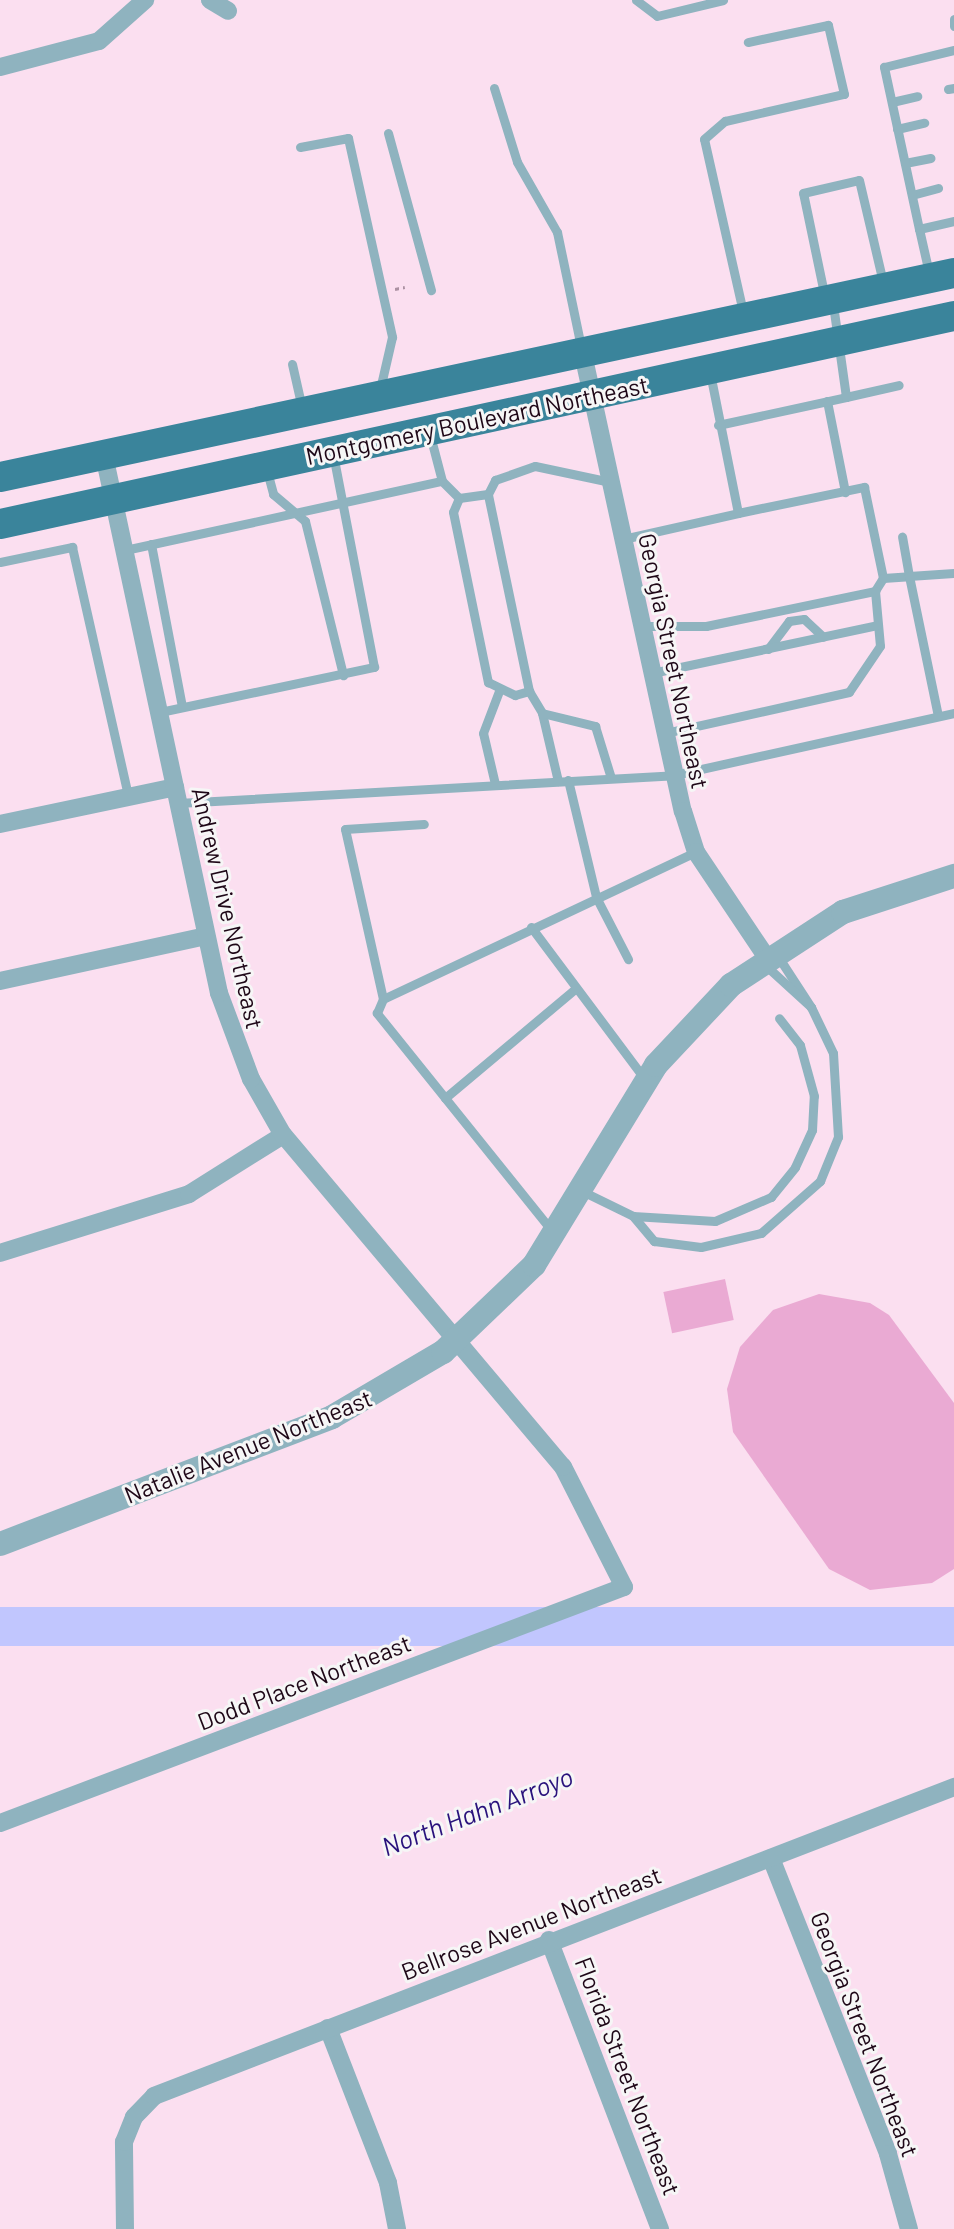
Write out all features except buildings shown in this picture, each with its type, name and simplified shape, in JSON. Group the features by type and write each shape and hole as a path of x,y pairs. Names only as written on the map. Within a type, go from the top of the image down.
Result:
{"main road":[{"name":"Montgomery Boulevard Northeast","path":"0,477 942,276"},
{"name":"Montgomery Boulevard Northeast","path":"0,524 954,316"}],"street":[{"path":"0,67 99,41 145,0"},
{"path":"210,0 228,11"},
{"name":"Georgia Street Northeast","path":"583,354 674,775 696,852 768,957"},
{"name":"Andrew Drive Northeast","path":"104,455 206,936 233,1040 283,1135 563,1467 624,1587"},
{"path":"0,824 128,796 176,795"},
{"name":"Natalie Avenue Northeast","path":"0,1544 332,1417 457,1341 534,1265 582,1191 646,1081 675,1041 768,957 843,912 954,876"},
{"path":"0,981 206,936"},
{"path":"0,1253 189,1194 283,1135"},
{"name":"Dodd Place Northeast","path":"0,1823 624,1587"},
{"name":"Bellrose Avenue Northeast","path":"125,2229 124,2142 134,2117 154,2096 549,1940 954,1787"},
{"name":"Georgia Street Northeast","path":"771,1858 888,2154 909,2229"},
{"name":"Florida Street Northeast","path":"549,1940 660,2229"},
{"path":"328,2028 388,2183 397,2229"}],"lane":[{"path":"636,0 657,16 723,0"},
{"path":"954,19 954,26"},
{"path":"745,319 704,139 725,121 844,94 828,25 748,42"},
{"path":"942,276 919,229 884,67 954,50"},
{"path":"494,88 517,162 557,232 583,354"},
{"path":"892,102 917,96"},
{"path":"897,129 924,123"},
{"path":"388,133 431,290"},
{"path":"300,147 348,138 392,337 380,397"},
{"path":"905,163 931,158"},
{"path":"846,397 841,341 803,193 859,180 884,289"},
{"path":"912,195 938,188"},
{"path":"919,229 954,221"},
{"path":"292,364 303,413"},
{"path":"710,369 718,425 738,513"},
{"path":"718,425 899,385"},
{"path":"827,401 845,492"},
{"path":"429,431 442,481 459,498"},
{"path":"160,712 374,667 377,658 332,452"},
{"path":"611,482 535,466 495,480 488,494 529,691 542,713 596,897 628,959"},
{"path":"266,467 273,494 305,521 343,675"},
{"path":"125,550 442,481"},
{"path":"623,539 864,487 883,578 875,591 876,658 849,692 665,733"},
{"path":"459,498 488,494"},
{"path":"459,498 453,512 488,682 499,691 529,691"},
{"path":"902,537 938,716"},
{"path":"151,544 182,707"},
{"path":"0,562 72,547 128,796"},
{"path":"883,578 954,573"},
{"path":"642,626 706,626 875,591"},
{"path":"768,649 789,621 804,619 823,637"},
{"path":"652,673 877,625"},
{"path":"495,784 483,733 499,691"},
{"path":"542,713 595,726 611,778"},
{"path":"176,795 674,775 954,713"},
{"path":"424,824 345,829 383,999 377,1013 554,1233"},
{"path":"383,999 696,852"},
{"path":"531,927 646,1081"},
{"path":"768,957 811,1007"},
{"path":"633,1216 654,1241 701,1247 735,1241 790,1212 820,1181 838,1137 841,1098 833,1053 811,1007 768,957"},
{"path":"445,1098 576,988"},
{"path":"582,1191 633,1216 715,1221 771,1197 795,1167 812,1130 814,1096 800,1045 779,1018"}],"path":[{"path":"391,290 405,287"}],"shaded area":[{"path":"725,1279 734,1320 672,1333 663,1292"},
{"path":"819,1294 870,1303 889,1315 954,1403 954,1569 932,1583 870,1590 829,1569 733,1432 727,1389 740,1347 773,1310"}],"water":[{"path":"0,1607 954,1607 954,1646 0,1646"}],"water label":[{"name":"North Hahn Arroyo","path":"477,1811"}]}
